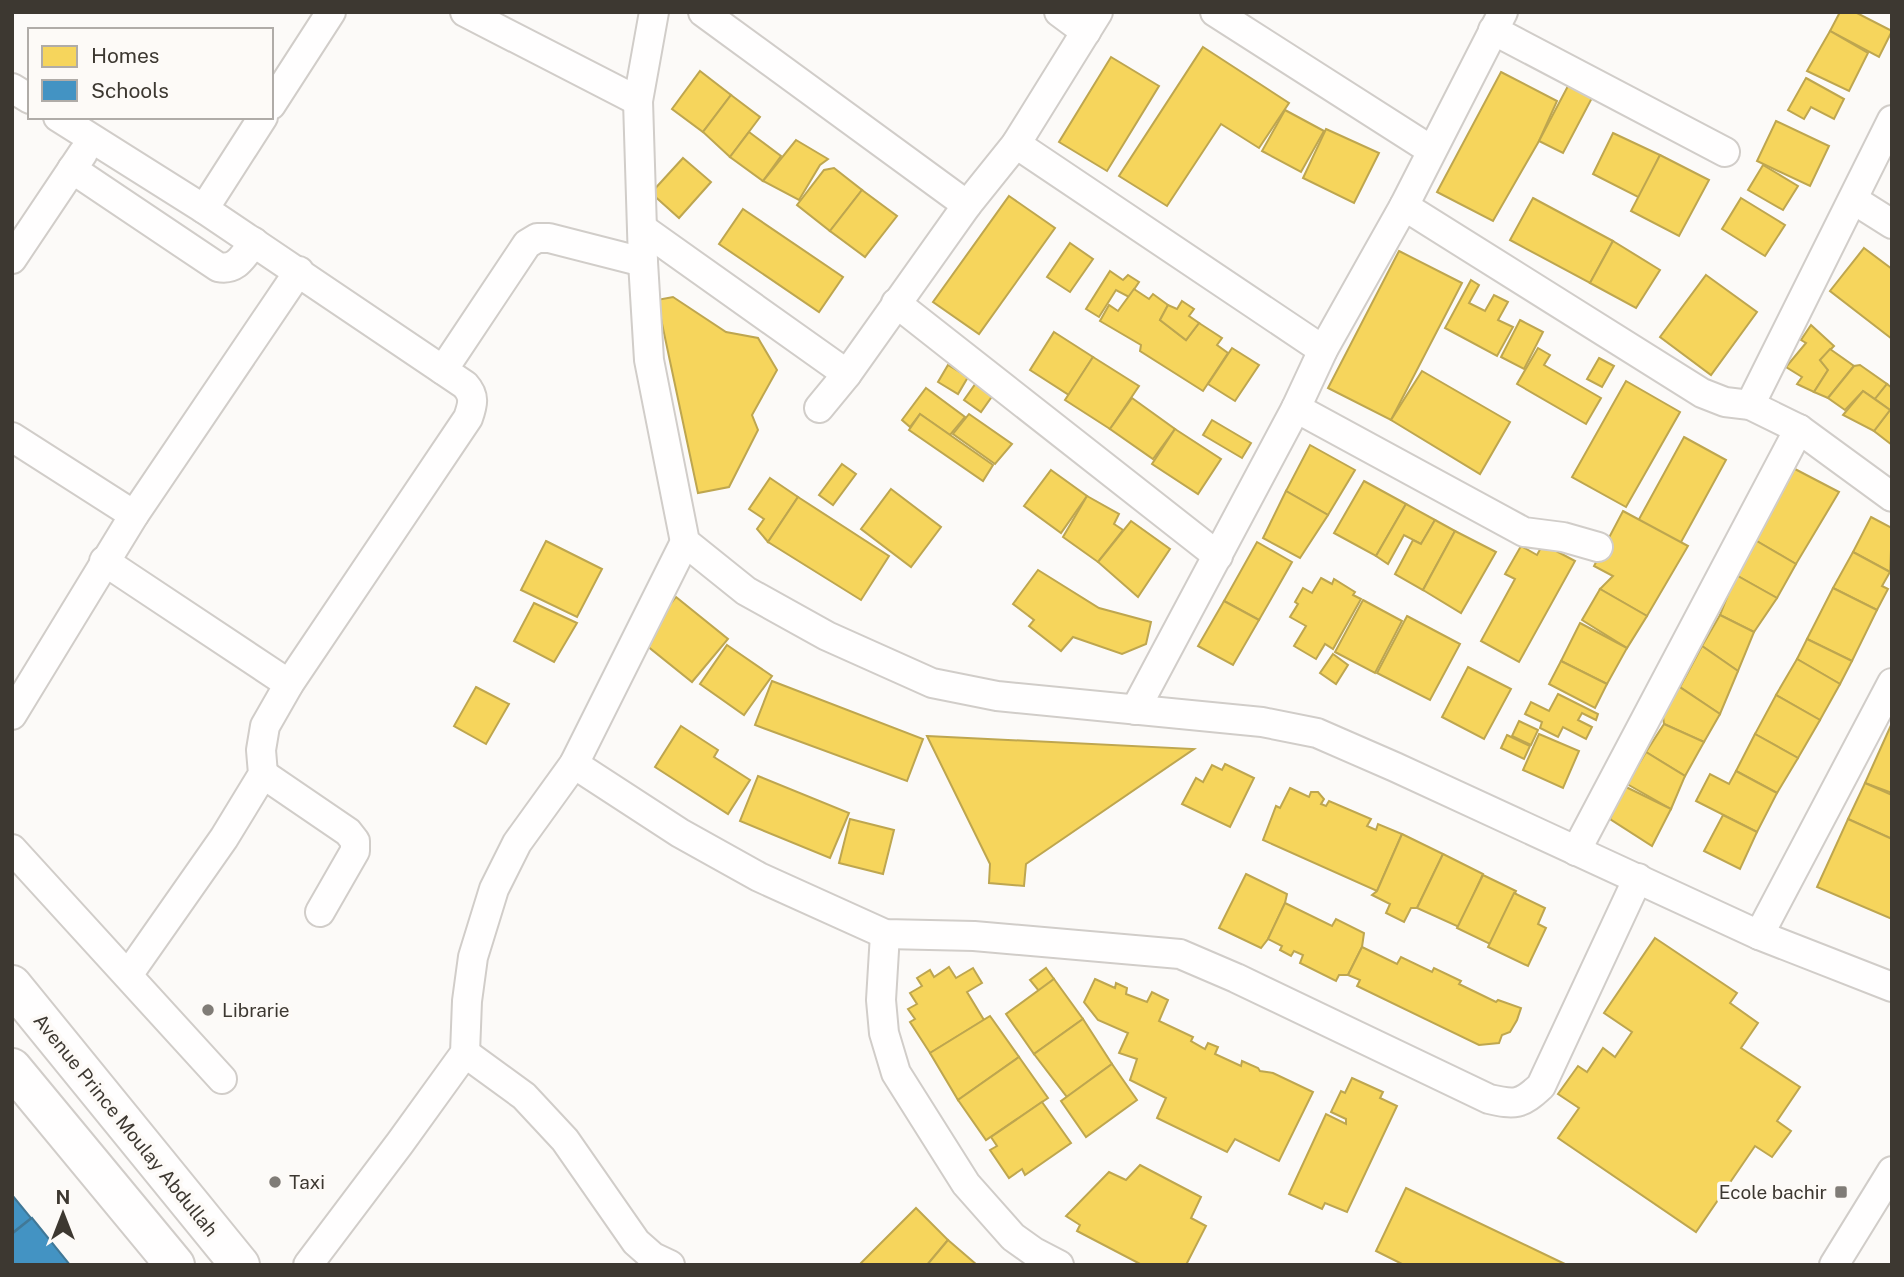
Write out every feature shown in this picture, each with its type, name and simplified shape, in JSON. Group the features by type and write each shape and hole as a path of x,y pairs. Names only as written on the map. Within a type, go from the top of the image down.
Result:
{"main road":[{"name":"Avenue Prince Moulay Abdullah","path":"12,985 240,1265"},
{"path":"12,1068 175,1265"}],"street":[{"path":"273,102 331,12"},
{"path":"466,12 638,102"},
{"path":"309,1265 464,1054 473,957 494,889 517,843 574,764 685,542 649,360 643,262 638,102 654,12"},
{"path":"703,12 967,205"},
{"path":"819,408 847,374 967,205 1016,144 1092,22 1059,12"},
{"path":"1215,12 1431,150"},
{"path":"1135,710 1296,408 1323,351 1404,206 1498,21 1725,152"},
{"path":"12,88 28,98"},
{"path":"61,119 299,271 443,370 471,391 473,403 468,418 289,684 265,726 261,750 263,774 224,838 128,975"},
{"path":"204,209 262,119"},
{"path":"1750,405 1892,120"},
{"path":"12,259 92,139"},
{"path":"1016,144 1323,351"},
{"path":"72,169 218,267 235,267 254,242"},
{"path":"1854,200 1892,224"},
{"path":"1404,206 1702,393 1726,402 1750,405 1799,429 1892,497"},
{"path":"643,229 847,374"},
{"path":"443,370 527,244 537,238 549,238 643,262"},
{"path":"12,715 104,561 299,271"},
{"path":"896,303 1218,556"},
{"path":"1296,408 1524,532 1563,537 1598,547"},
{"path":"1576,851 1799,429"},
{"path":"17,450 134,515"},
{"path":"685,542 746,591 827,636 932,683 997,696 1262,722 1317,733 1759,935 1892,986"},
{"path":"104,561 289,684"},
{"path":"1759,935 1892,683"},
{"path":"574,764 680,833 759,877 885,934 974,936 1180,954 1489,1099 1512,1104 1527,1099 1541,1086 1638,878"},
{"path":"263,774 348,832 355,841 355,851 320,912"},
{"path":"12,849 222,1079"},
{"path":"885,934 881,1000 884,1033 896,1073 965,1184 1013,1237 1059,1265"},
{"path":"464,1054 524,1096 565,1140 636,1242 653,1257 670,1265"},
{"path":"1835,1265 1892,1171"}],"building: Homes":[{"path":"1840,12 1855,12 1892,31 1879,57 1830,31"},
{"path":"1830,31 1868,53 1849,91 1807,71"},
{"path":"1203,47 1289,103 1259,148 1221,124 1167,206 1119,176"},
{"path":"1111,57 1159,86 1107,171 1059,142"},
{"path":"700,71 731,95 703,132 672,109"},
{"path":"1501,72 1557,101 1539,141 1493,221 1437,192"},
{"path":"1806,78 1844,99 1834,119 1811,107 1804,119 1788,110"},
{"path":"1569,84 1593,96 1563,153 1539,141"},
{"path":"731,95 760,117 730,157 703,132"},
{"path":"1285,110 1324,131 1301,172 1262,151"},
{"path":"1776,121 1829,146 1810,186 1757,161"},
{"path":"1326,129 1379,153 1354,203 1303,178"},
{"path":"749,132 781,156 763,181 730,157"},
{"path":"1613,133 1660,155 1640,198 1593,174"},
{"path":"796,140 828,159 820,165 799,200 763,181"},
{"path":"1660,155 1709,180 1679,236 1631,211"},
{"path":"683,158 711,182 679,218 651,193"},
{"path":"1763,165 1798,186 1783,210 1748,190"},
{"path":"834,168 862,190 830,231 797,205 824,170"},
{"path":"862,190 897,216 865,257 830,231"},
{"path":"1009,196 1055,228 979,334 933,302"},
{"path":"1533,198 1613,241 1590,283 1510,240"},
{"path":"1741,198 1785,225 1765,256 1722,229"},
{"path":"743,209 843,277 819,312 719,244"},
{"path":"1613,241 1660,270 1636,308 1590,283"},
{"path":"1070,243 1093,259 1070,292 1047,277"},
{"path":"1864,248 1892,269 1892,339 1830,291"},
{"path":"1399,251 1462,283 1391,420 1328,388"},
{"path":"1110,271 1123,280 1128,275 1139,282 1129,297 1116,290 1099,317 1086,309"},
{"path":"1706,275 1757,312 1711,375 1660,337"},
{"path":"1471,280 1479,285 1469,303 1485,311 1494,295 1508,302 1498,320 1513,327 1497,356 1445,328"},
{"path":"1134,289 1149,299 1153,294 1168,305 1160,320 1186,340 1199,323 1222,338 1217,345 1228,353 1203,391 1140,351 1141,345 1100,321 1109,305 1118,311"},
{"path":"673,297 726,332 758,338 777,370 752,415 758,430 729,487 698,493 657,300"},
{"path":"1182,301 1194,309 1189,316 1199,323 1186,340 1160,320 1168,305 1177,309"},
{"path":"1520,320 1543,332 1524,369 1501,357"},
{"path":"1811,325 1834,346 1820,360 1828,370 1814,392 1797,384 1802,377 1786,367 1806,343 1801,340"},
{"path":"1054,332 1093,357 1069,395 1030,370"},
{"path":"1232,348 1259,365 1235,401 1208,384"},
{"path":"1538,348 1550,355 1544,365 1601,398 1586,424 1517,384"},
{"path":"1830,349 1854,366 1828,398 1814,392 1828,370 1820,360"},
{"path":"1093,357 1139,386 1110,429 1065,400"},
{"path":"1599,358 1614,366 1602,387 1587,379"},
{"path":"948,365 968,377 958,394 938,382"},
{"path":"1860,365 1887,384 1875,399 1863,391 1845,410 1828,398 1854,366"},
{"path":"1422,371 1510,422 1480,474 1391,420"},
{"path":"1626,381 1680,412 1626,507 1572,477"},
{"path":"976,383 993,395 981,412 964,400"},
{"path":"1887,384 1892,388 1892,445 1874,431 1890,410 1875,399"},
{"path":"926,388 965,417 950,435 920,414 910,427 902,420"},
{"path":"1863,391 1890,410 1874,431 1843,415"},
{"path":"1132,398 1175,429 1153,459 1110,429"},
{"path":"920,414 993,465 983,481 909,430"},
{"path":"969,414 1012,444 995,464 953,434"},
{"path":"1212,420 1251,443 1242,458 1203,435"},
{"path":"1175,429 1221,459 1198,494 1152,464"},
{"path":"1684,437 1726,460 1680,544 1638,521"},
{"path":"1310,445 1355,470 1328,515 1286,491"},
{"path":"842,464 856,474 833,505 819,495"},
{"path":"1793,468 1839,492 1796,564 1755,540"},
{"path":"1051,470 1087,496 1061,533 1024,506"},
{"path":"770,478 798,497 768,542 757,529 764,519 749,509"},
{"path":"1364,481 1406,504 1376,556 1334,533"},
{"path":"891,489 941,527 911,567 861,529"},
{"path":"1286,491 1328,515 1300,558 1263,538"},
{"path":"1087,496 1119,514 1114,524 1123,530 1098,562 1063,537"},
{"path":"798,497 889,556 861,600 768,542"},
{"path":"1406,504 1435,520 1421,544 1404,535 1388,564 1376,556"},
{"path":"1623,511 1688,546 1647,616 1600,589 1613,576 1594,566"},
{"path":"1871,517 1892,528 1890,572 1853,552"},
{"path":"1435,520 1455,531 1423,590 1395,574 1413,540 1421,544"},
{"path":"1131,521 1170,549 1138,597 1098,562"},
{"path":"1455,531 1496,552 1461,613 1423,590"},
{"path":"1755,540 1796,564 1777,598 1736,575"},
{"path":"546,541 602,569 577,617 521,590"},
{"path":"1257,542 1292,562 1259,620 1224,601"},
{"path":"1543,544 1575,561 1519,662 1481,641 1515,579 1505,574 1521,546 1537,555"},
{"path":"1853,552 1890,572 1882,586 1888,589 1877,610 1833,588"},
{"path":"1038,570 1099,608 1151,622 1146,644 1122,654 1073,637 1061,651 1029,626 1034,620 1013,604"},
{"path":"1736,575 1777,598 1754,632 1720,615"},
{"path":"1321,578 1332,584 1334,579 1361,599 1333,649 1325,644 1316,659 1294,646 1306,626 1290,617 1303,588 1312,593"},
{"path":"1833,588 1877,610 1852,661 1807,639"},
{"path":"1600,589 1647,616 1627,648 1582,620"},
{"path":"676,597 728,639 692,682 641,641"},
{"path":"1363,600 1402,621 1375,673 1335,652"},
{"path":"1224,601 1259,620 1233,665 1198,646"},
{"path":"534,603 577,623 554,662 514,641"},
{"path":"1720,615 1754,632 1738,671 1702,646"},
{"path":"1407,616 1460,644 1430,700 1377,673"},
{"path":"1580,623 1627,648 1607,684 1561,661"},
{"path":"1807,639 1852,661 1840,684 1797,659"},
{"path":"727,645 772,676 744,715 700,684"},
{"path":"1702,646 1738,671 1720,714 1680,687"},
{"path":"1333,654 1348,665 1336,684 1320,673"},
{"path":"1797,659 1840,684 1820,720 1776,695"},
{"path":"1561,661 1607,684 1595,708 1549,684"},
{"path":"1468,667 1511,689 1484,739 1442,717"},
{"path":"772,681 923,739 907,781 755,725"},
{"path":"1675,684 1720,714 1704,742 1664,724 1662,708"},
{"path":"476,687 509,704 486,744 454,726"},
{"path":"1558,694 1598,714 1596,720 1582,713 1578,720 1592,727 1586,739 1563,727 1558,737 1540,728 1542,722 1525,714 1531,702 1549,711"},
{"path":"1776,695 1820,720 1798,758 1755,734"},
{"path":"1519,721 1538,730 1531,745 1512,736"},
{"path":"1892,723 1892,793 1865,783"},
{"path":"1664,724 1704,742 1685,776 1646,752"},
{"path":"681,726 718,750 714,757 750,780 728,814 655,767"},
{"path":"1539,734 1579,751 1563,788 1523,770"},
{"path":"1755,734 1798,758 1777,793 1736,771"},
{"path":"1507,735 1530,746 1524,759 1501,748"},
{"path":"927,736 1194,749 1026,864 1024,886 989,883 990,864"},
{"path":"1646,752 1685,776 1671,809 1627,784"},
{"path":"1225,764 1254,778 1230,827 1182,804 1196,778 1203,782 1212,765 1222,770"},
{"path":"1736,771 1777,793 1757,832 1696,801 1710,774 1729,784"},
{"path":"758,776 849,813 830,858 740,821"},
{"path":"1865,783 1892,795 1892,839 1848,819"},
{"path":"1624,786 1671,809 1652,846 1610,819"},
{"path":"1290,788 1309,797 1311,792 1318,792 1324,799 1321,804 1326,806 1329,801 1371,819 1367,826 1376,830 1378,824 1402,834 1377,891 1263,840 1276,806 1280,808"},
{"path":"1723,815 1757,832 1740,869 1704,851"},
{"path":"850,819 894,830 883,874 839,863"},
{"path":"1848,819 1892,839 1892,919 1817,887"},
{"path":"1402,834 1443,854 1417,908 1411,908 1404,922 1386,913 1390,904 1372,895 1377,891"},
{"path":"1443,854 1483,874 1459,927 1417,908"},
{"path":"1246,874 1287,894 1268,939 1261,948 1219,928"},
{"path":"1483,875 1516,891 1490,944 1457,928"},
{"path":"1514,893 1545,908 1538,924 1546,928 1528,966 1488,947"},
{"path":"1285,903 1332,926 1336,919 1364,933 1362,947 1348,975 1339,975 1336,981 1300,963 1303,955 1294,951 1291,956 1280,950 1282,946 1268,939"},
{"path":"1655,938 1737,993 1730,1003 1758,1023 1741,1048 1800,1087 1777,1121 1791,1131 1772,1157 1755,1146 1696,1232 1558,1138 1579,1108 1558,1094 1578,1066 1587,1072 1603,1048 1615,1057 1632,1032 1604,1013"},
{"path":"1362,947 1397,964 1401,957 1432,972 1434,968 1496,1002 1498,1000 1521,1008 1517,1020 1510,1032 1502,1035 1499,1043 1479,1045 1357,986 1360,980 1348,975"},
{"path":"949,967 956,978 973,968 982,983 967,992 984,1020 930,1053 910,1022 915,1019 908,1009 917,1004 910,993 922,986 917,978 930,970 934,977"},
{"path":"1046,968 1054,979 1039,991 1030,980"},
{"path":"1054,979 1083,1019 1034,1054 1006,1014"},
{"path":"1095,979 1115,988 1116,983 1127,988 1126,994 1147,1002 1152,992 1168,1000 1159,1021 1193,1037 1191,1041 1205,1049 1208,1043 1218,1047 1215,1054 1241,1066 1242,1061 1313,1092 1279,1161 1235,1139 1227,1152 1157,1118 1166,1098 1130,1080 1137,1059 1119,1053 1128,1033 1098,1020 1084,1002"},
{"path":"990,1016 1019,1057 958,1100 930,1053"},
{"path":"1083,1019 1112,1064 1067,1097 1034,1054"},
{"path":"1019,1057 1048,1098 986,1140 958,1100"},
{"path":"1112,1064 1137,1100 1086,1137 1061,1101"},
{"path":"1352,1078 1383,1092 1380,1098 1397,1106 1347,1212 1325,1203 1322,1209 1289,1194 1326,1114 1346,1124 1346,1119 1331,1112 1341,1091 1345,1093"},
{"path":"1042,1102 1071,1143 1025,1175 1022,1169 1009,1178 990,1150 997,1146 991,1137"},
{"path":"1140,1165 1201,1197 1191,1218 1206,1226 1186,1265 1142,1265 1077,1231 1080,1225 1066,1216 1109,1172 1126,1180"},
{"path":"1406,1188 1567,1265 1404,1265 1376,1251"},
{"path":"916,1208 948,1240 927,1265 859,1265"},
{"path":"948,1240 977,1265 927,1265"}],"building: Schools":[{"path":"12,1195 31,1218 12,1233"},
{"path":"32,1218 70,1265 12,1265 12,1234"}],"place":[{"name":"Librarie","path":"208,1010"},
{"name":"Taxi","path":"275,1182"},
{"name":"Ecole bachir","path":"1841,1192"}]}
